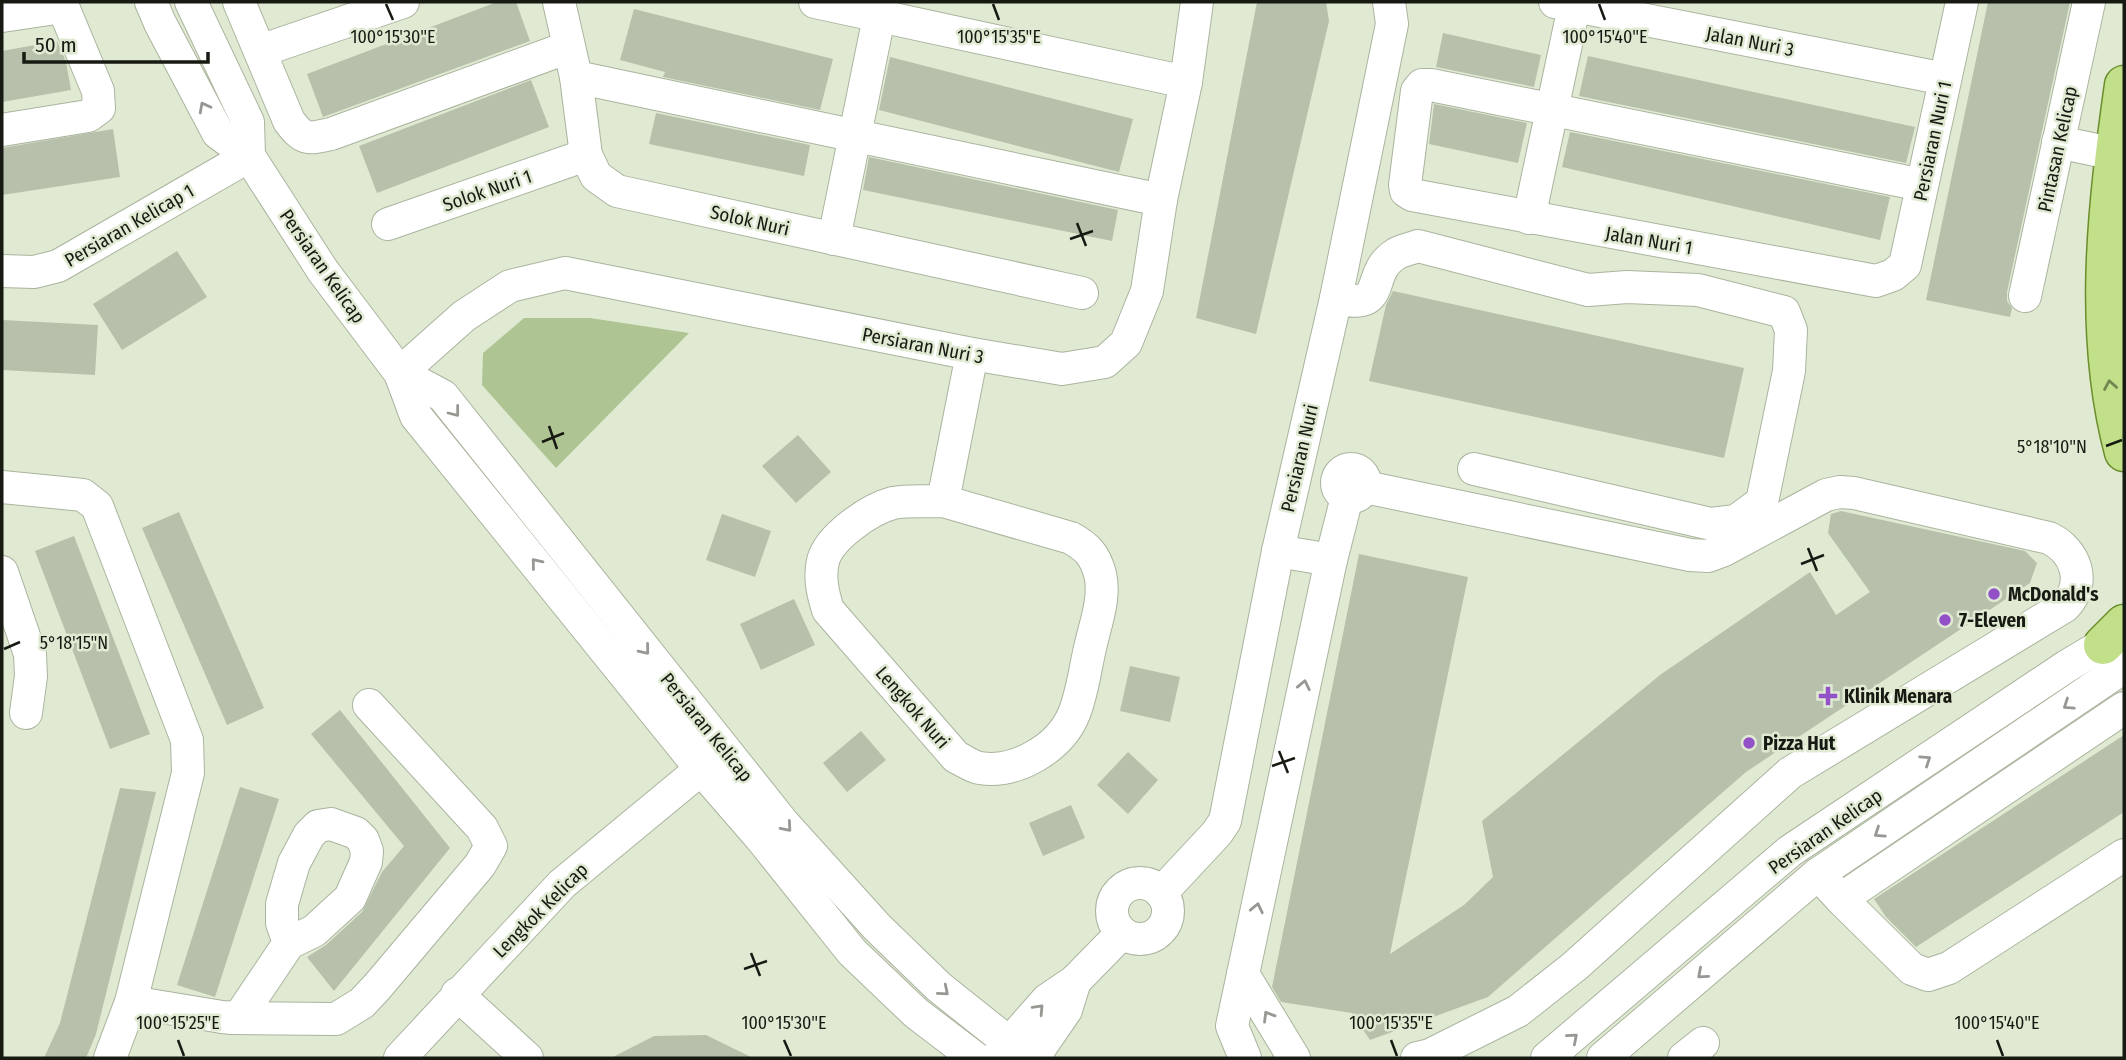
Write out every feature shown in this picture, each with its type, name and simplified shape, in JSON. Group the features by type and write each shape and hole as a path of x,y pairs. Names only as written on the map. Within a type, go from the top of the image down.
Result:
{"main road":[{"path":"2124,85 2108,213 2105,319 2108,372 2124,452"}],"street":[{"name":"Persiaran Kelicap","path":"151,2 218,133 249,156 323,271 400,373 416,416 713,759 785,824 877,927 939,987 1022,1055"},
{"path":"191,2 248,121 249,156"},
{"path":"239,2 289,121 298,134 309,139 331,134 569,47"},
{"path":"260,51 403,2"},
{"name":"Solok Nuri","path":"559,2 576,77 586,155 596,176 617,191 1082,293"},
{"path":"815,2 881,8 1186,82"},
{"name":"Persiaran Nuri 3","path":"400,373 464,316 510,286 565,273 972,354 1062,369 1105,362 1126,343 1147,291 1160,200 1186,82 1197,2"},
{"name":"Persiaran Nuri","path":"1022,1055 1047,1000 1075,981 1122,933 1137,940 1153,936 1160,931 1165,924 1168,908 1161,893 1225,821 1278,551 1336,298 1392,24 1389,2"},
{"name":"Persiaran Nuri 1","path":"1893,275 1905,265 1962,2"},
{"name":"Pintasan Kelicap","path":"2025,296 2089,2"},
{"path":"1529,218 1551,111 1568,3"},
{"name":"Jalan Nuri 3","path":"1568,3 1945,79"},
{"path":"2,16 62,4 98,91 99,108 88,116 2,130"},
{"path":"834,239 881,8"},
{"path":"576,77 1160,200"},
{"name":"Jalan Nuri 1","path":"1551,111 1422,85 1418,90 1406,191 1412,195 1529,218 1876,281 1893,275"},
{"path":"1551,111 1922,185"},
{"path":"2059,142 2115,154"},
{"name":"Solok Nuri 1","path":"388,224 586,155"},
{"name":"Persiaran Kelicap 1","path":"2,271 34,272 58,266 249,156"},
{"path":"1336,298 1362,302 1371,296 1380,272 1394,254 1418,246 1588,290 1627,287 1698,290 1784,312 1791,330 1789,371 1762,502 1736,521 1711,524 1474,469"},
{"path":"943,501 972,354"},
{"path":"2,487 83,495 97,506 187,740 188,773 131,1002 110,1058"},
{"path":"1245,1058 1232,1026 1331,560 1356,492 1699,556 1708,556 1724,550 1826,495 1854,493 2049,538 2061,544 2069,554 2078,583 2074,596 2065,606 1790,773 1575,966 1518,1011 1430,1055 1418,1058"},
{"name":"Lengkok Nuri","path":"943,501 1071,538 1086,547 1096,559 1101,577 1101,598 1074,714 1062,736 1036,756 1003,768 979,768 956,757 828,610 821,588 823,559 839,536 864,516 894,503 943,501"},
{"path":"1278,551 1331,560"},
{"path":"2,572 30,654 31,676 26,713"},
{"name":"Persiaran Kelicap","path":"1612,1056 1818,874 2119,642"},
{"name":"Persiaran Kelicap","path":"1547,1058 1790,851 2067,666 2119,642"},
{"path":"131,1002 233,1018 336,1019 362,1003 480,865 491,846 482,828 369,705"},
{"path":"1841,899 2124,708"},
{"name":"Persiaran Kelicap","path":"713,759 760,837 852,952 916,1013 975,1058"},
{"name":"Lengkok Kelicap","path":"400,1058 562,884 713,759"},
{"path":"1818,874 1912,969 1928,975 1949,968 2124,855"},
{"path":"233,1018 242,1013 289,943"},
{"path":"1243,974 1294,1058"},
{"path":"457,994 527,1058"}],"green space":[{"path":"524,318 590,318 689,333 556,468 482,385 483,353"}],"building":[{"path":"497,2 516,2 530,41 323,117 307,74"},
{"path":"1257,2 1326,2 1329,21 1256,334 1196,318"},
{"path":"1988,2 2070,2 2007,292 2007,301 2012,308 2010,317 1926,300"},
{"path":"634,9 833,59 820,110 663,77 665,72 620,60"},
{"path":"1443,33 1541,55 1534,87 1436,67"},
{"path":"57,41 66,62 71,90 2,102 2,51"},
{"path":"1588,56 1915,127 1906,163 1579,96"},
{"path":"890,57 1133,119 1119,172 879,110"},
{"path":"531,80 549,127 377,193 359,146"},
{"path":"1434,104 1527,123 1518,163 1429,144"},
{"path":"656,113 810,145 804,176 649,144"},
{"path":"113,129 120,177 2,195 2,148"},
{"path":"1570,132 1890,197 1880,240 1562,167"},
{"path":"869,157 1118,210 1112,241 863,190"},
{"path":"177,251 207,297 122,350 93,304"},
{"path":"1393,291 1744,368 1724,458 1369,381 1386,305"},
{"path":"2,320 98,325 95,375 2,370"},
{"path":"798,435 831,472 796,503 762,466"},
{"path":"1841,511 2025,551 2037,563 2030,583 1746,772 1488,997 1370,1040 1352,1013 1281,1002 1272,987 1359,554 1468,577 1390,954 1464,905 1493,877 1482,821 1660,675 1810,572 1836,615 1870,592 1828,533 1831,514"},
{"path":"179,512 264,708 227,725 142,528"},
{"path":"722,514 771,531 755,577 706,560"},
{"path":"74,536 150,734 110,749 35,551"},
{"path":"794,599 815,645 761,670 740,624"},
{"path":"1130,666 1180,677 1170,722 1120,711"},
{"path":"340,710 450,848 334,991 307,957 326,945 362,912 382,872 404,846 311,734"},
{"path":"861,731 886,760 847,792 823,763"},
{"path":"2124,735 2124,812 1916,947 1886,917 1874,899"},
{"path":"1128,752 1158,780 1128,814 1097,785"},
{"path":"240,787 279,799 215,997 177,985"},
{"path":"120,788 156,792 96,1034 86,1058 44,1058 60,1023"},
{"path":"1071,805 1085,838 1043,856 1029,823"},
{"path":"706,1035 753,1058 611,1058 654,1036"}],"place":[{"name":"McDonald's","path":"1994,594"},
{"name":"7-Eleven","path":"1945,620"},
{"name":"Klinik Menara","path":"1828,696"},
{"name":"Pizza Hut","path":"1749,743"}]}
